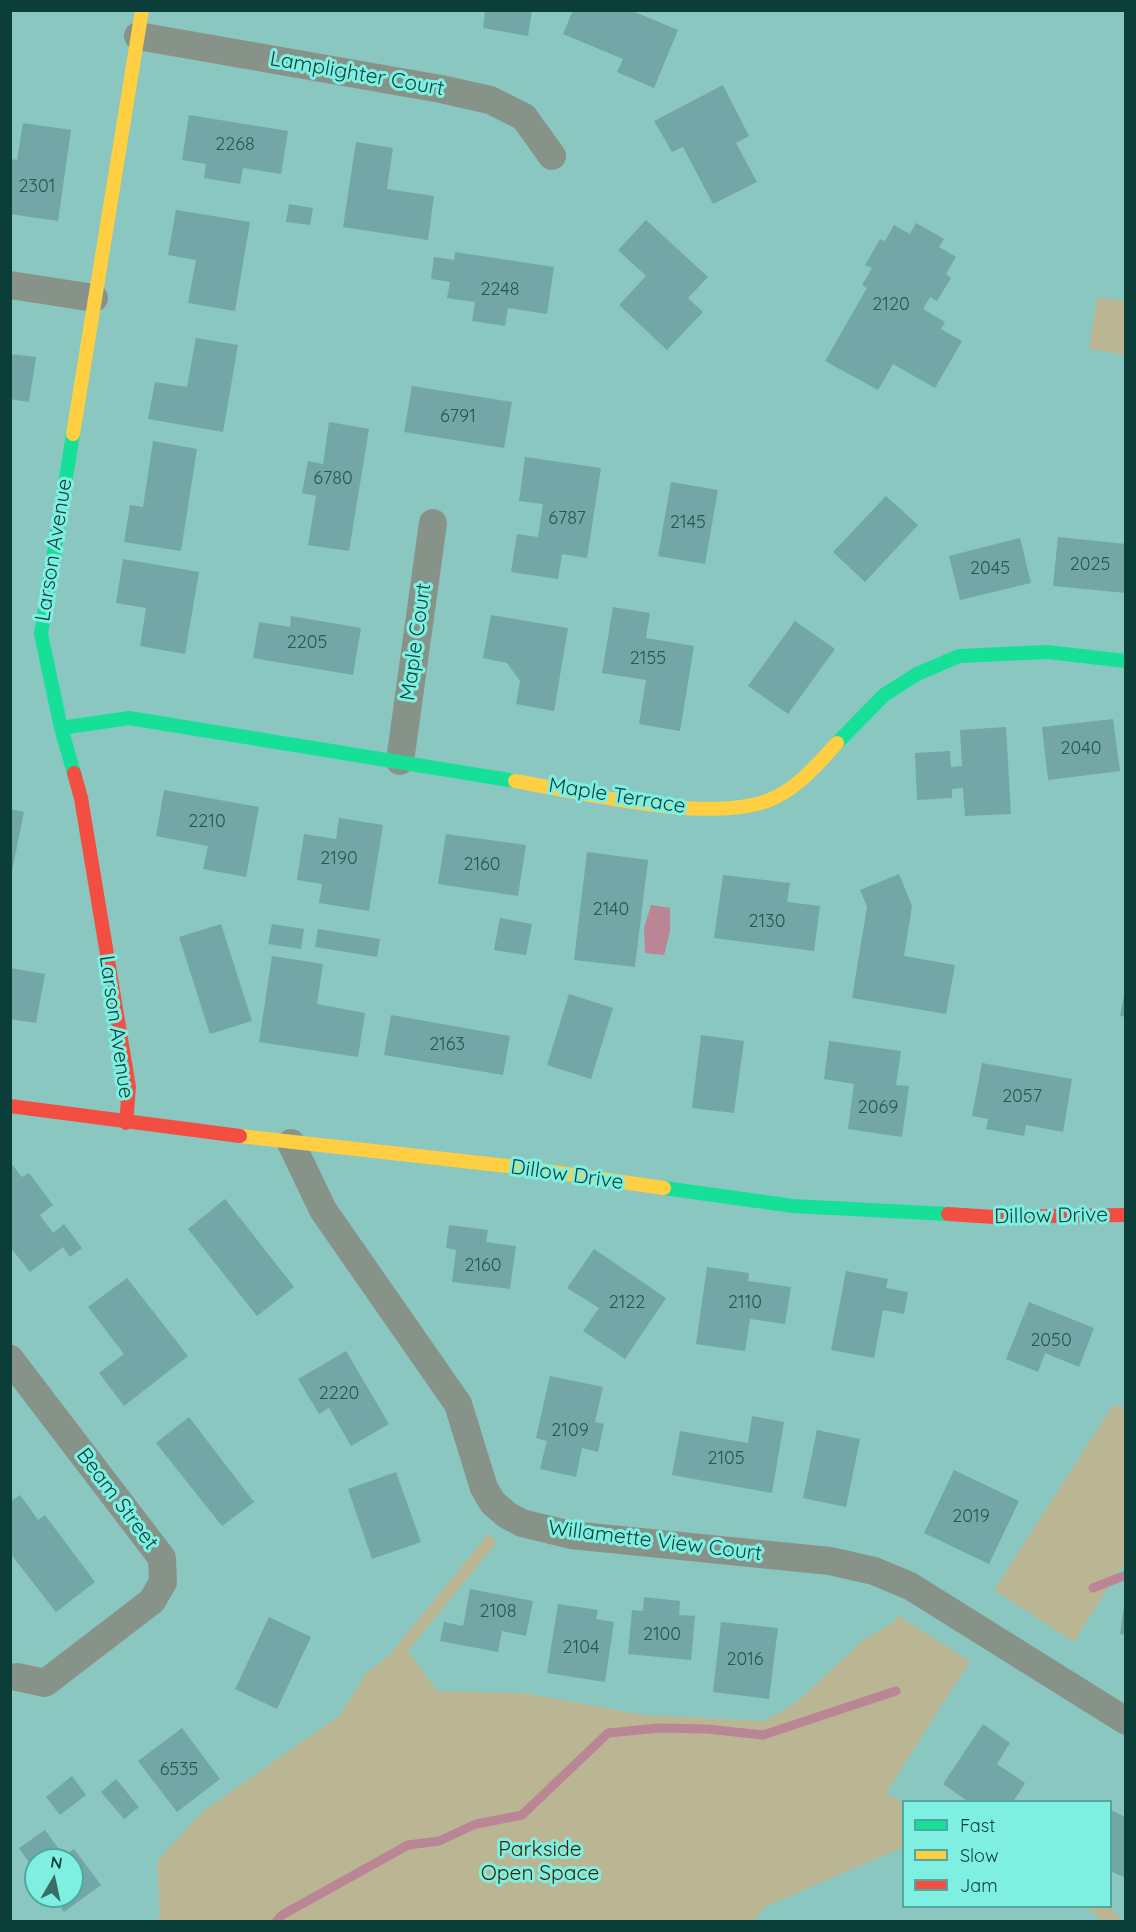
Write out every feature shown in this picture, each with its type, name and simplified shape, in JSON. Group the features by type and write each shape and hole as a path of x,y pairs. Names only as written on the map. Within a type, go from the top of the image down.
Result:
{"street":[{"name":"Lamplighter Court","path":"140,23 490,100 524,117 552,156"},
{"name":"Larson Avenue","path":"126,1123 129,1087 81,798 61,728 41,634 140,23"},
{"path":"10,285 94,298"},
{"name":"Maple Court","path":"400,761 433,523"},
{"name":"Maple Terrace","path":"61,728 129,718 685,809 732,808 775,798 805,777 884,695 917,674 959,656 1047,652 1125,661"},
{"name":"Dillow Drive","path":"10,1106 291,1143 525,1168 793,1206 994,1218 1125,1215"},
{"name":"Willamette View Court","path":"291,1143 323,1210 458,1404 484,1488 493,1503 507,1515 522,1523 571,1535 830,1561 874,1571 910,1586 1125,1721"},
{"name":"Beam Street","path":"10,1359 162,1558 163,1582 152,1601 45,1683 17,1677"}],"green space":[{"path":"1097,297 1125,301 1125,355 1089,349"},
{"path":"1113,1405 1125,1407 1125,1567 1121,1567 1074,1642 994,1590"},
{"name":"Parkside Open Space","path":"488,1534 497,1542 408,1651 437,1691 525,1693 644,1715 765,1721 798,1701 863,1640 894,1622 897,1615 970,1661 886,1793 902,1802 902,1847 763,1908 755,1921 156,1921 160,1915 157,1861 202,1812 340,1715 366,1673 390,1654"},
{"path":"1083,1908 1110,1908 1123,1921 1102,1921 1093,1912"}],"shaded area":[{"path":"651,905 670,908 670,931 664,955 645,953 644,928"}],"building":[{"path":"485,10 532,10 528,36 483,28"},
{"path":"573,10 630,10 678,30 654,88 617,72 623,59 563,34"},
{"path":"723,85 749,136 736,143 757,182 713,204 683,147 672,152 654,121"},
{"path":"189,115 288,131 281,174 243,168 240,184 204,178 206,164 182,160"},
{"path":"23,123 71,130 58,221 10,214 10,159 17,160"},
{"path":"356,142 393,148 387,189 434,196 428,240 343,227"},
{"path":"289,204 313,208 310,225 286,222"},
{"path":"176,210 250,222 235,311 188,303 196,260 168,255"},
{"path":"646,220 708,277 688,298 703,312 667,350 619,305 646,276 618,250"},
{"path":"916,223 944,239 939,247 956,257 946,274 951,278 937,301 930,297 923,309 945,322 941,329 962,341 935,388 893,364 878,390 825,361 867,288 862,285 872,268 865,265 880,239 885,241 894,225 910,234"},
{"path":"455,252 554,267 547,314 508,308 505,326 472,321 475,302 447,298 450,282 431,279 434,257 454,260"},
{"path":"196,338 238,345 223,432 148,419 155,382 187,387"},
{"path":"10,354 36,357 29,402 10,399"},
{"path":"412,386 512,402 504,448 404,432"},
{"path":"329,422 369,429 349,551 308,545 316,496 302,493 308,461 323,464"},
{"path":"153,441 197,449 181,551 124,542 130,505 143,507"},
{"path":"525,457 601,468 587,558 562,554 558,579 511,572 517,534 538,537 543,504 519,501"},
{"path":"671,482 718,490 705,564 658,556"},
{"path":"886,496 918,525 865,582 833,552"},
{"path":"1058,537 1126,544 1126,593 1053,586"},
{"path":"1020,538 1031,583 960,600 949,556"},
{"path":"123,559 199,572 185,654 140,646 146,608 116,603"},
{"path":"613,607 650,613 646,638 694,646 680,731 639,724 646,680 602,673"},
{"path":"491,615 568,628 554,711 516,704 520,681 507,663 483,658"},
{"path":"291,616 361,628 353,675 253,658 259,622 290,627"},
{"path":"795,621 835,649 788,714 748,686"},
{"path":"1113,719 1120,771 1048,780 1042,727"},
{"path":"1006,727 1011,814 965,816 963,788 952,789 952,798 917,800 915,753 950,751 951,767 962,766 960,730"},
{"path":"164,790 259,807 246,877 203,869 208,846 156,836"},
{"path":"10,809 24,812 12,871 10,871"},
{"path":"339,818 383,825 369,911 319,903 322,884 297,880 304,834 336,839"},
{"path":"446,834 526,845 518,896 438,884"},
{"path":"587,852 648,860 635,967 574,960"},
{"path":"899,874 912,906 904,956 955,965 946,1014 852,998 867,907 860,890"},
{"path":"723,875 790,883 787,902 820,906 814,951 714,938"},
{"path":"500,918 532,924 526,955 494,950"},
{"path":"221,924 252,1021 210,1034 179,937"},
{"path":"272,924 304,929 301,949 268,944"},
{"path":"318,929 380,939 377,957 315,947"},
{"path":"272,956 323,964 317,1004 365,1013 358,1057 259,1042"},
{"path":"10,968 45,974 36,1023 10,1019"},
{"path":"569,994 613,1008 591,1079 547,1065"},
{"path":"1124,995 1126,995 1126,1017 1120,1016"},
{"path":"391,1015 510,1036 503,1075 384,1055"},
{"path":"701,1035 744,1041 734,1113 692,1108"},
{"path":"829,1041 901,1051 896,1085 909,1086 902,1137 848,1129 854,1084 824,1079"},
{"path":"982,1063 1072,1079 1063,1132 1026,1125 1024,1136 986,1129 988,1119 972,1116"},
{"path":"10,1162 22,1177 29,1173 53,1205 40,1215 53,1233 64,1224 82,1248 70,1257 63,1247 30,1272 10,1247"},
{"path":"225,1199 294,1287 257,1316 188,1229"},
{"path":"449,1225 488,1230 486,1242 516,1246 510,1289 452,1282 456,1250 446,1248"},
{"path":"594,1249 666,1298 625,1359 583,1331 599,1308 567,1288"},
{"path":"707,1267 749,1273 748,1281 791,1287 785,1324 750,1319 745,1351 696,1344"},
{"path":"846,1271 888,1279 886,1288 908,1292 904,1314 883,1310 874,1358 831,1350"},
{"path":"127,1278 188,1356 124,1406 99,1373 124,1354 88,1307"},
{"path":"1029,1302 1094,1328 1079,1367 1045,1353 1038,1372 1006,1359"},
{"path":"346,1351 389,1424 351,1446 329,1408 319,1414 298,1379"},
{"path":"550,1376 603,1387 595,1422 604,1424 598,1452 582,1448 576,1477 540,1469 547,1441 536,1438"},
{"path":"752,1416 784,1422 772,1493 672,1475 680,1431 748,1443"},
{"path":"189,1417 254,1502 222,1526 156,1443"},
{"path":"817,1430 860,1439 846,1507 803,1498"},
{"path":"954,1470 1019,1501 989,1564 924,1533"},
{"path":"396,1472 421,1542 372,1559 348,1489"},
{"path":"20,1495 38,1520 45,1515 95,1582 56,1612 10,1553 10,1502"},
{"path":"470,1589 533,1601 526,1636 502,1631 498,1652 440,1641 444,1622 463,1626"},
{"path":"644,1597 680,1601 679,1615 695,1616 691,1660 628,1654 632,1610 643,1611"},
{"path":"558,1604 598,1610 596,1619 614,1622 605,1682 547,1673"},
{"path":"1124,1605 1126,1605 1126,1635 1120,1634"},
{"path":"269,1617 311,1637 277,1709 235,1689"},
{"path":"721,1622 778,1628 769,1699 713,1692"},
{"path":"983,1724 1010,1743 997,1764 1025,1783 1014,1800 966,1800 943,1784"},
{"path":"182,1728 220,1779 177,1812 138,1761"},
{"path":"72,1776 86,1795 60,1815 46,1797"},
{"path":"116,1779 139,1807 124,1819 101,1792"},
{"path":"1112,1811 1126,1817 1126,1878 1112,1872"},
{"path":"45,1830 58,1848 24,1848 24,1855 19,1848"},
{"path":"84,1862 101,1885 84,1897"}],"waterway":[{"path":"1093,1588 1126,1575"},
{"path":"276,1922 282,1915 408,1845 439,1841 476,1824 522,1815 608,1733 659,1728 707,1729 763,1735 896,1691"}],"traffic: fast":[{"path":"73,434 41,634 61,728 74,773"},
{"path":"837,743 884,695 917,674 959,656 1047,652 1126,661"},
{"path":"61,728 129,718 515,781"},
{"path":"664,1188 793,1206 948,1214"}],"traffic: slow":[{"path":"73,434 142,10"},
{"path":"515,781 610,799 685,808 720,809 751,805 776,797 809,773 837,743"},
{"path":"240,1136 525,1168 664,1188"}],"traffic: jam":[{"path":"74,773 81,798 129,1087 126,1123"},
{"path":"10,1106 240,1136"},
{"path":"948,1214 994,1217 1126,1215"}]}
